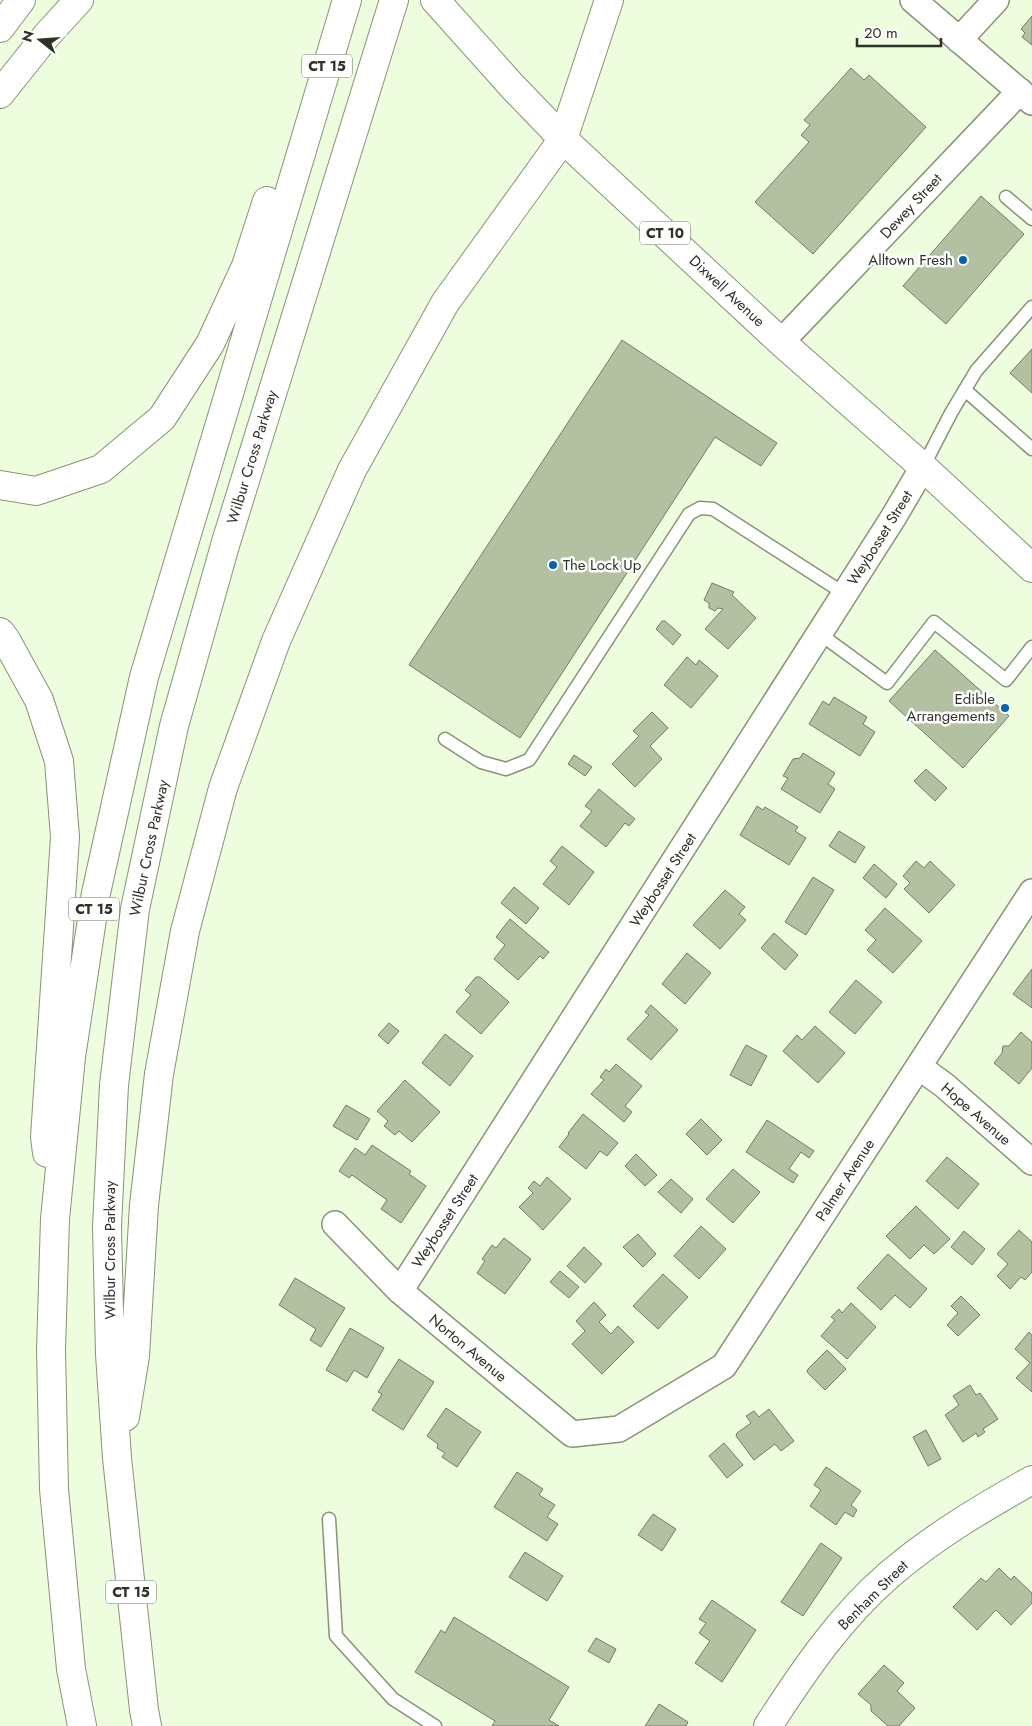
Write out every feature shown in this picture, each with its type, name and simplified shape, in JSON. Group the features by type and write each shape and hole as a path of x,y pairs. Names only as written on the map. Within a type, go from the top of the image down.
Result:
{"main road":[{"path":"0,28 21,0"},
{"path":"0,94 47,35 79,0"},
{"name":"Wilbur Cross Parkway","path":"147,1726 117,1458 110,1354 107,1226 114,1085 136,909 174,726 223,552 394,0"},
{"name":"Dixwell Avenue","path":"435,0 512,86 563,139 781,342 923,467 1032,568"},
{"path":"117,1458 135,1356 144,1205 159,1074 185,931 223,788 276,641 352,470 445,303 563,139 608,0"},
{"name":"CT 15","path":"82,1726 71,1668 54,1489 51,1350 56,1219 71,1057 96,893 144,677 344,8"},
{"path":"0,485 36,491 101,469 162,418 210,344 246,266 275,177 311,118"},
{"path":"0,632 39,700 59,761 64,837 45,1137 56,1219"},
{"name":"Benham Street","path":"768,1726 820,1651 852,1611 888,1575 924,1547 986,1506 1032,1480"}],"street":[{"path":"914,0 1026,96"},
{"path":"959,40 996,0"},
{"name":"Dewey Street","path":"781,342 1026,96"},
{"name":"Weybosset Street","path":"400,1291 820,634 923,467"},
{"name":"Palmer Avenue","path":"619,1429 724,1366 1032,892"},
{"name":"Hope Avenue","path":"919,1067 944,1084 1032,1162"},
{"name":"Norton Avenue","path":"335,1224 400,1291 572,1434 619,1429"}],"lane":[{"path":"1006,197 1032,220"},
{"path":"923,467 976,371 1032,307"},
{"path":"965,390 1032,449"},
{"path":"445,739 481,762 506,769 529,760 689,514 700,508 712,509 845,594"},
{"path":"820,634 887,683 934,622 1006,680 1032,647"},
{"path":"329,1519 336,1636 393,1699 434,1726"}],"building":[{"path":"1032,16 1032,45 1022,37 1025,33 1021,29"},
{"path":"851,68 864,80 869,75 926,127 813,254 755,202 809,142 801,135 810,125 804,120"},
{"name":"Alltown Fresh","path":"981,196 1024,234 946,324 903,286"},
{"name":"The Lock Up","path":"622,340 777,443 761,466 715,437 520,738 409,665"},
{"path":"1032,349 1032,393 1010,373"},
{"path":"712,583 734,592 732,595 756,618 728,649 705,629 723,609 718,608 715,611 709,608 709,603 704,600"},
{"path":"662,621 665,621 681,635 673,645 656,629"},
{"path":"935,650 1009,716 963,768 889,701"},
{"path":"687,657 696,665 699,660 718,676 691,708 664,685"},
{"path":"834,697 867,717 863,724 875,732 860,756 809,724 823,701 829,705"},
{"path":"652,712 668,728 650,746 662,759 635,787 612,764 639,736 633,731"},
{"path":"803,753 835,773 828,784 835,789 820,813 781,789 788,778 783,776 793,759 800,758"},
{"path":"574,755 592,767 585,776 568,764"},
{"path":"926,769 947,788 935,801 914,781"},
{"path":"599,789 635,819 629,826 625,823 606,847 580,826 592,811 585,806"},
{"path":"757,806 763,810 765,807 798,827 795,831 806,838 789,865 740,835"},
{"path":"839,831 865,847 855,863 829,846"},
{"path":"562,846 594,872 569,905 543,884 557,867 550,861"},
{"path":"916,861 924,868 930,861 955,885 929,913 904,889 910,883 903,876"},
{"path":"874,864 897,884 886,898 863,878"},
{"path":"813,877 834,890 806,935 785,922"},
{"path":"514,887 539,908 526,924 501,903"},
{"path":"725,890 745,907 739,914 746,920 720,949 693,925"},
{"path":"885,908 922,941 893,973 867,950 876,940 865,930"},
{"path":"510,919 549,952 543,959 540,956 518,980 494,959 505,945 496,937"},
{"path":"774,933 798,955 785,970 761,948"},
{"path":"687,953 711,973 685,1004 662,984"},
{"path":"1032,969 1032,1008 1013,994"},
{"path":"476,977 480,977 509,1002 481,1034 456,1012 471,995 465,990"},
{"path":"856,980 882,1002 855,1034 829,1012"},
{"path":"651,1005 678,1030 651,1060 627,1039 649,1015 645,1012"},
{"path":"389,1023 399,1031 388,1044 378,1035"},
{"path":"815,1026 845,1053 818,1083 783,1051 797,1035 802,1040"},
{"path":"1021,1032 1032,1042 1032,1068 1019,1084 994,1063 1002,1053 1003,1046 1009,1046"},
{"path":"445,1034 473,1056 450,1086 422,1063"},
{"path":"746,1045 767,1056 751,1086 730,1075"},
{"path":"616,1064 642,1086 625,1106 632,1112 624,1122 591,1094 604,1080 600,1077 606,1069 609,1072"},
{"path":"405,1080 440,1112 412,1142 399,1131 395,1135 384,1126 388,1121 377,1111"},
{"path":"346,1105 370,1119 357,1140 333,1126"},
{"path":"583,1114 618,1143 607,1156 600,1151 586,1169 559,1147"},
{"path":"701,1119 722,1140 707,1155 686,1134"},
{"path":"767,1120 814,1151 809,1158 801,1152 789,1169 798,1175 793,1183 746,1152"},
{"path":"372,1145 411,1171 409,1174 426,1186 401,1223 381,1209 387,1200 352,1175 349,1178 339,1171 355,1148 365,1155"},
{"path":"636,1154 657,1175 645,1186 625,1166"},
{"path":"947,1157 979,1184 958,1209 926,1181"},
{"path":"733,1169 760,1192 733,1223 706,1199"},
{"path":"547,1177 571,1199 543,1230 519,1207 533,1193 528,1188 534,1181 540,1186"},
{"path":"671,1179 693,1199 681,1213 658,1192"},
{"path":"916,1206 950,1239 934,1254 924,1245 910,1259 886,1236"},
{"path":"701,1226 726,1249 699,1279 674,1256"},
{"path":"1019,1230 1032,1242 1032,1272 1025,1280 1021,1277 1010,1289 997,1276 1008,1264 997,1254"},
{"path":"964,1231 985,1249 972,1265 951,1247"},
{"path":"638,1234 656,1254 643,1267 623,1247"},
{"path":"504,1238 531,1259 505,1294 477,1273 485,1261 482,1259 492,1245 496,1248"},
{"path":"584,1247 602,1264 585,1283 567,1266"},
{"path":"888,1254 927,1289 910,1308 895,1295 881,1310 857,1288"},
{"path":"560,1271 579,1287 569,1298 550,1282"},
{"path":"663,1274 688,1297 658,1329 633,1306"},
{"path":"295,1278 345,1308 321,1347 310,1340 316,1329 279,1305"},
{"path":"961,1296 980,1315 958,1336 947,1325 958,1313 951,1306"},
{"path":"594,1302 606,1315 599,1322 611,1334 618,1326 634,1342 602,1374 572,1344 585,1331 576,1321"},
{"path":"851,1303 876,1327 847,1359 821,1336 835,1320 831,1317 839,1309 842,1313"},
{"path":"350,1328 384,1348 367,1378 354,1370 347,1382 326,1370"},
{"path":"1029,1332 1032,1335 1032,1392 1016,1378 1030,1363 1015,1349"},
{"path":"827,1350 846,1369 825,1390 807,1372"},
{"path":"399,1359 434,1382 403,1430 372,1410 382,1394 378,1392"},
{"path":"970,1385 976,1395 980,1393 998,1419 983,1429 985,1432 978,1437 976,1433 963,1442 945,1415 959,1405 953,1396"},
{"path":"446,1408 481,1432 457,1467 442,1457 445,1453 437,1448 438,1444 427,1436"},
{"path":"769,1409 794,1441 781,1451 775,1444 754,1460 736,1436 737,1433 751,1423 746,1416 754,1411 759,1417"},
{"path":"926,1430 941,1459 928,1466 913,1437"},
{"path":"724,1443 743,1465 727,1478 709,1456"},
{"path":"826,1467 861,1491 851,1505 857,1510 853,1517 845,1512 836,1525 810,1506 821,1490 814,1485"},
{"path":"517,1472 543,1489 539,1495 555,1505 547,1517 558,1524 547,1541 494,1507"},
{"path":"653,1514 676,1529 662,1551 638,1535"},
{"path":"821,1543 842,1558 803,1616 781,1602"},
{"path":"525,1552 563,1576 547,1601 509,1577"},
{"path":"999,1568 1011,1580 1014,1576 1032,1593 1032,1603 1011,1625 996,1610 977,1630 953,1607 981,1578 986,1582"},
{"path":"712,1600 756,1630 722,1682 695,1663 710,1641 699,1633 706,1623 699,1619"},
{"path":"454,1617 569,1687 549,1720 559,1726 492,1726 495,1721 415,1672 441,1630 445,1633"},
{"path":"596,1638 616,1649 609,1663 588,1651"},
{"path":"884,1665 904,1683 897,1691 915,1708 899,1726 888,1726 871,1711 871,1705 858,1694"},
{"path":"659,1704 688,1722 686,1726 645,1726"}],"place":[{"name":"Alltown Fresh","path":"963,260"},
{"name":"The Lock Up","path":"553,565"},
{"name":"Edible Arrangements","path":"1005,708"}]}
